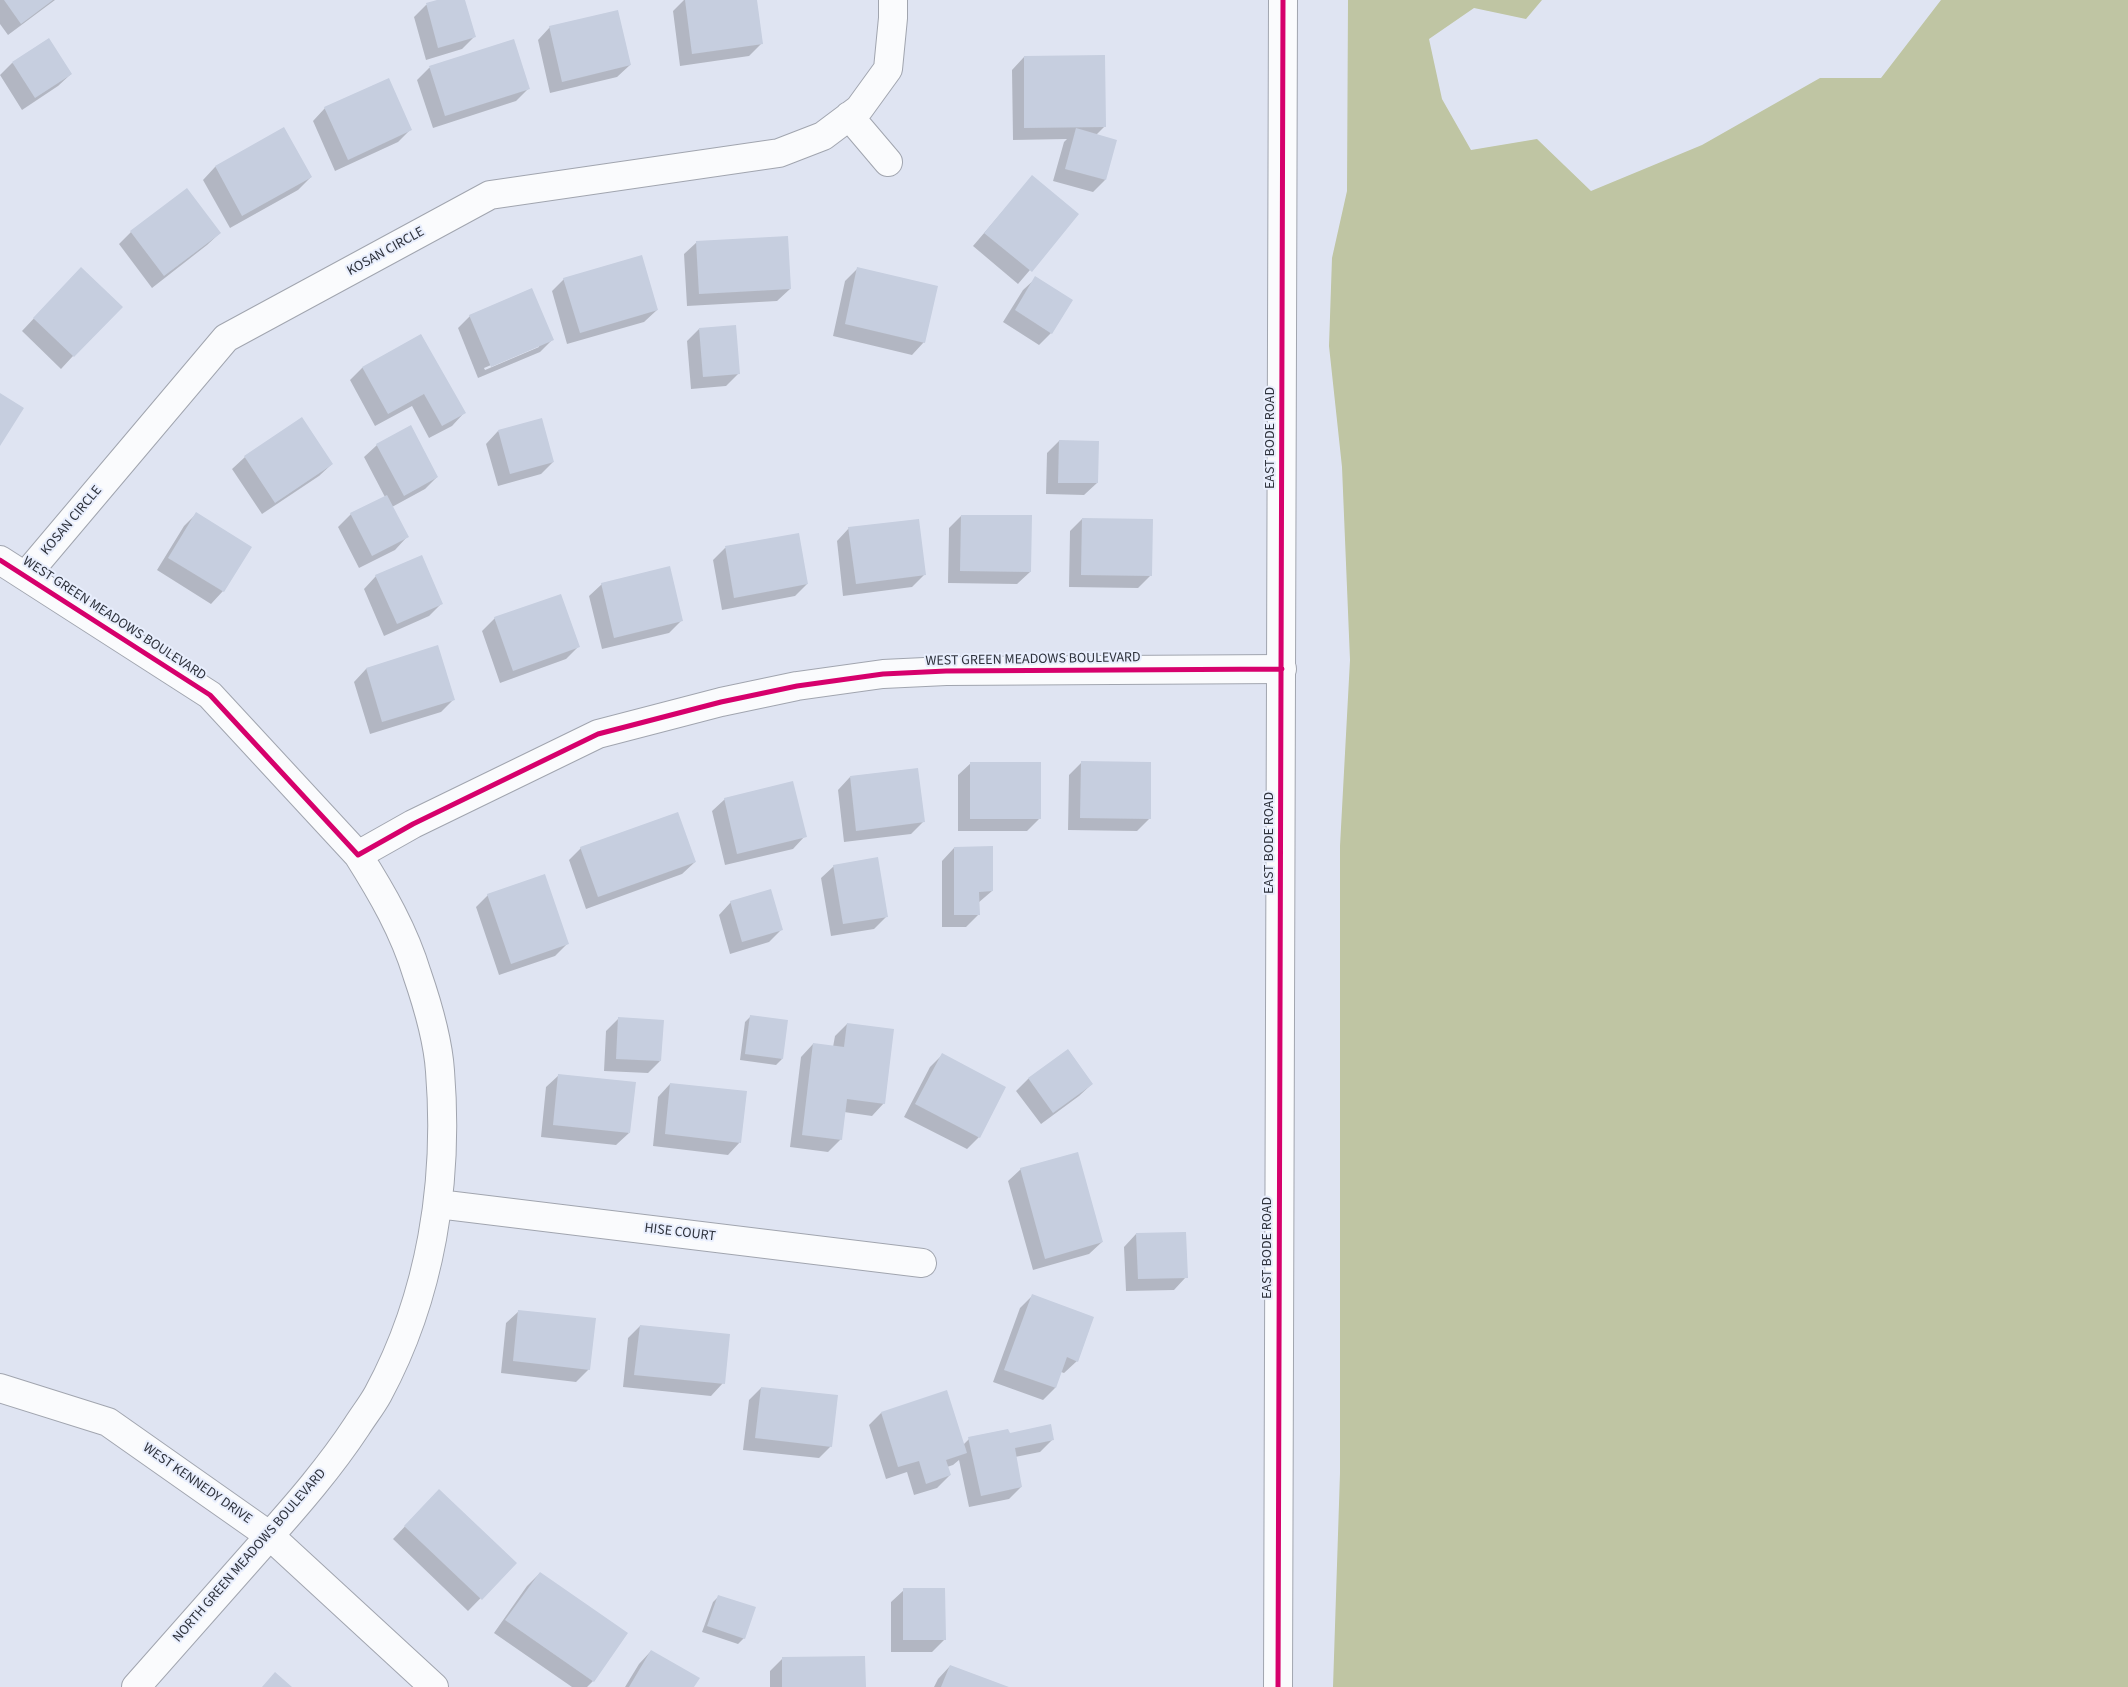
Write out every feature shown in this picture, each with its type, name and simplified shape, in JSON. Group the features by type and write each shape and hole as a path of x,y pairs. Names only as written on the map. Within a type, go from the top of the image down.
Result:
{"street":[{"name":"KOSAN CIRCLE","path":"26,575 226,338 490,195 779,153 823,136 859,109 888,69 893,0"},
{"name":"EAST BODE ROAD","path":"1278,1687 1282,669 1282,0"},
{"path":"849,116 888,162"},
{"name":"WEST GREEN MEADOWS BOULEVARD","path":"0,560 210,694 358,855 413,824 598,734 721,702 797,686 883,674 946,671 1282,669"},
{"name":"NORTH GREEN MEADOWS BOULEVARD","path":"136,1687 303,1499 336,1456 378,1394 402,1339 420,1290 431,1249 438,1204 442,1121 440,1069 431,1023 417,973 390,907 358,855"},
{"name":"HISE COURT","path":"438,1204 922,1263"},
{"name":"WEST KENNEDY DRIVE","path":"0,1388 108,1422 270,1536 434,1687"}],"green space":[{"path":"1348,0 1542,0 1526,19 1474,8 1429,39 1442,99 1471,150 1537,139 1591,191 1702,145 1820,78 1881,78 1941,0 2128,0 2128,1687 1333,1687 1340,1473 1340,846 1350,660 1342,467 1329,346 1332,258 1347,191"}],"building":[{"path":"4,0 53,0 21,24"},
{"path":"437,0 465,0 476,37 438,48 426,3"},
{"path":"685,0 757,0 763,44 692,54"},
{"path":"618,10 631,65 562,82 549,26"},
{"path":"49,38 72,74 35,98 12,62"},
{"path":"514,39 530,89 445,116 429,66"},
{"path":"1105,55 1106,127 1024,128 1024,56"},
{"path":"389,78 412,130 348,160 324,107"},
{"path":"284,127 312,177 242,216 215,166"},
{"path":"1076,128 1117,140 1106,180 1065,169"},
{"path":"1032,175 1079,214 1032,272 984,233"},
{"path":"187,188 221,233 164,276 130,231"},
{"path":"788,236 791,289 699,294 696,241"},
{"path":"642,255 658,310 580,333 563,278"},
{"path":"81,267 123,307 74,357 33,318"},
{"path":"857,267 938,286 925,343 845,324"},
{"path":"1035,276 1073,300 1052,334 1015,310"},
{"path":"532,288 554,340 491,367 469,315"},
{"path":"736,325 740,374 703,377 699,328"},
{"path":"421,334 466,413 442,426 424,394 388,414 362,367"},
{"path":"0,393 24,408 0,446"},
{"path":"302,417 333,464 275,503 244,456"},
{"path":"542,418 554,462 510,474 498,430"},
{"path":"411,425 438,477 404,496 376,444"},
{"path":"1059,440 1099,441 1098,483 1058,483"},
{"path":"387,495 409,537 372,556 350,513"},
{"path":"196,512 252,547 224,592 168,558"},
{"path":"961,515 1032,515 1031,572 960,571"},
{"path":"1082,518 1153,519 1152,576 1081,575"},
{"path":"919,519 926,575 856,584 848,527"},
{"path":"799,533 808,584 734,598 725,546"},
{"path":"422,555 443,604 397,624 375,575"},
{"path":"670,566 683,621 614,638 601,583"},
{"path":"561,594 580,647 513,671 494,617"},
{"path":"438,645 455,700 382,722 366,668"},
{"path":"1081,761 1151,762 1151,819 1080,818"},
{"path":"970,762 1041,762 1041,819 970,819"},
{"path":"918,768 925,822 856,831 850,776"},
{"path":"793,781 807,837 737,854 724,798"},
{"path":"678,812 696,862 598,897 580,847"},
{"path":"993,846 993,891 979,892 980,915 954,915 954,847"},
{"path":"878,857 888,917 843,924 833,865"},
{"path":"545,874 569,944 511,964 487,894"},
{"path":"771,889 783,930 742,942 730,901"},
{"path":"750,1015 788,1020 783,1059 745,1054"},
{"path":"618,1017 664,1020 661,1061 616,1059"},
{"path":"847,1023 894,1029 885,1104 847,1099 842,1140 802,1135 813,1043 844,1047"},
{"path":"1068,1049 1093,1084 1053,1113 1028,1078"},
{"path":"942,1053 1006,1087 980,1138 915,1104"},
{"path":"558,1074 636,1082 630,1133 553,1125"},
{"path":"670,1083 747,1091 741,1143 665,1134"},
{"path":"1078,1152 1103,1242 1045,1259 1020,1168"},
{"path":"1186,1232 1188,1278 1138,1279 1136,1233"},
{"path":"1032,1294 1094,1317 1078,1362 1067,1357 1056,1388 1004,1370"},
{"path":"518,1310 596,1318 590,1370 513,1361"},
{"path":"640,1325 730,1334 725,1384 634,1375"},
{"path":"761,1387 838,1395 832,1447 755,1438"},
{"path":"947,1390 967,1453 946,1460 951,1475 926,1484 919,1461 898,1467 881,1412"},
{"path":"1051,1424 1054,1440 1015,1448 1022,1487 981,1496 968,1437 1008,1429 1010,1433"},
{"path":"439,1489 517,1563 482,1600 404,1526"},
{"path":"540,1572 628,1633 594,1682 505,1620"},
{"path":"903,1588 945,1588 946,1640 903,1640"},
{"path":"718,1595 756,1607 745,1639 707,1626"},
{"path":"651,1650 700,1678 694,1687 629,1687"},
{"path":"865,1656 866,1687 782,1687 782,1657"},
{"path":"950,1665 1009,1687 941,1687"},
{"path":"275,1672 292,1687 262,1687"}],"cycle path":[{"path":"1278,1687 1283,0"},
{"path":"0,560 210,695 358,855 413,824 598,734 721,702 797,686 883,674 946,671 1282,669"}]}
